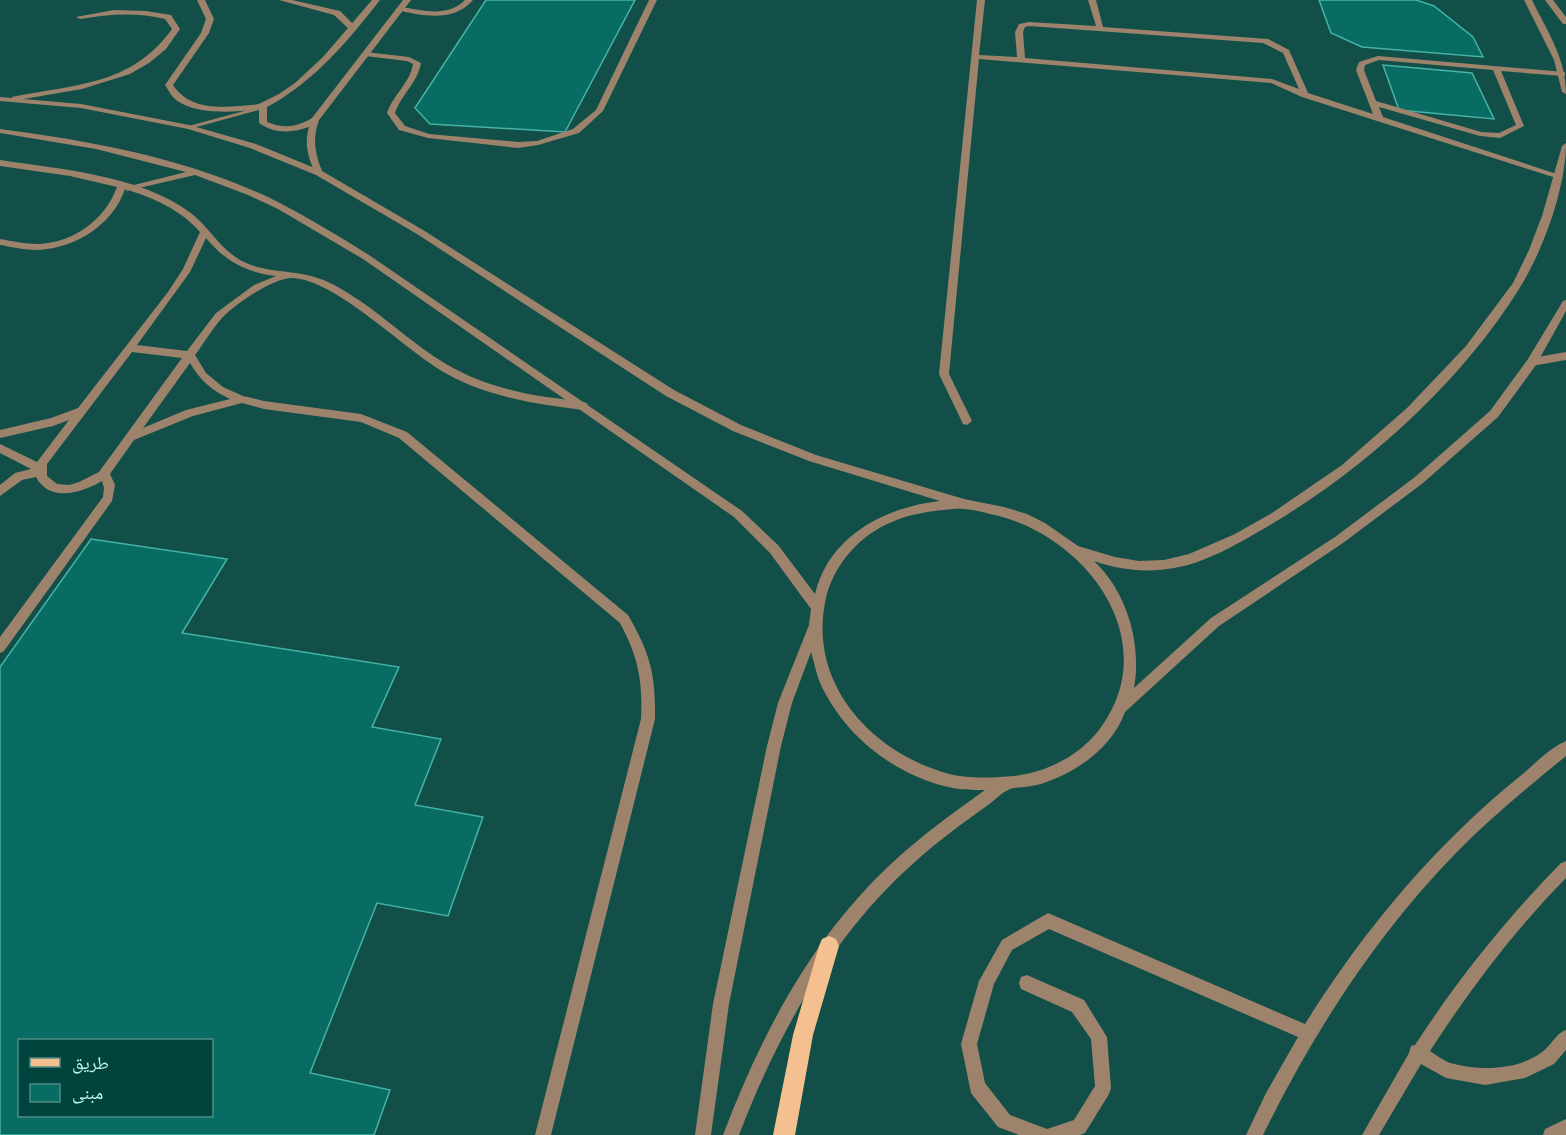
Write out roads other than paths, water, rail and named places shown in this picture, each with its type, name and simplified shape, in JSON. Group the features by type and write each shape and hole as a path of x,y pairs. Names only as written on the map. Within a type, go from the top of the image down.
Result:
{"main road":[{"path":"784,1135 803,1035 829,946"}],"street":[{"path":"201,0 210,19 205,33 169,85 174,96 181,102 207,108 263,106"},
{"path":"283,0 337,13 353,28"},
{"path":"189,127 263,106 281,96 318,66 376,0"},
{"path":"320,173 309,150 310,134 315,120 407,0"},
{"path":"400,9 453,14 462,9 469,0"},
{"path":"365,54 409,58 417,63 416,71 393,104 391,113 402,128 428,136 518,146 538,143 576,131 599,111 653,0"},
{"path":"967,421 944,375 981,0"},
{"path":"1092,0 1100,29"},
{"path":"1528,0 1558,60 1566,92"},
{"path":"1549,0 1566,22"},
{"path":"15,99 69,89 135,69 167,45 176,29 168,17 148,12 121,12 80,17"},
{"path":"1021,60 1019,32 1022,26 1029,24 1265,41 1286,52 1295,77 1305,95"},
{"path":"977,57 1272,81 1295,77"},
{"path":"1379,118 1360,70 1362,64 1367,60 1562,74"},
{"path":"1373,103 1480,134 1500,136 1513,132 1520,126 1496,68"},
{"path":"1272,81 1305,95 1559,176"},
{"path":"0,99 102,110 189,127 253,146 320,173 400,220 670,393 728,423 813,458 964,504 1004,511 1041,526 1075,548 1111,563 1145,566 1178,563 1217,548 1285,513 1386,432 1436,387 1473,345 1518,284 1544,225 1566,146"},
{"path":"263,106 263,123 277,130 302,128 315,120"},
{"path":"0,131 85,142 135,153 197,172 253,194 366,257 738,514 774,549 816,605"},
{"path":"0,164 125,188 167,202 205,231 229,258 267,272 291,274 331,287 451,371 512,394 583,406"},
{"path":"0,242 48,246 81,234 108,212 125,188 197,172"},
{"path":"0,491 19,476 40,470 80,412 171,294 187,270 205,231"},
{"path":"0,448 40,470 42,480 61,490 75,488 103,475 211,324 229,305 257,287 291,274"},
{"path":"813,628 822,675 849,720 892,757 946,780 1004,785 1055,773 1096,746 1122,708 1215,622 1339,540 1419,480 1494,414 1532,362 1566,303"},
{"path":"129,348 190,355"},
{"path":"190,355 195,370 206,382 222,393 241,400 359,417 403,435 624,619 642,651 650,682 648,719 543,1135"},
{"path":"1532,362 1566,357"},
{"path":"132,437 190,413 241,400"},
{"path":"0,434 43,425 80,412"},
{"path":"0,647 108,498 111,488 109,480 103,475"},
{"path":"703,1135 721,1004 774,746 785,704 813,628 816,605 829,569 853,540 885,519 914,510 964,504"},
{"path":"1075,548 1106,582 1126,622 1132,666 1122,708"},
{"path":"1254,1135 1309,1035 1372,941 1437,862 1504,797 1566,748"},
{"path":"731,1135 779,1025 829,946 883,882 942,829 1004,785"},
{"path":"1370,1135 1417,1052 1476,968 1536,896 1566,868"},
{"path":"1042,1135 1004,1121 977,1087 969,1044 987,981 1007,945 1048,921 1309,1035"},
{"path":"1027,983 1078,1006 1099,1037 1103,1089 1079,1127 1052,1135"},
{"path":"1417,1052 1446,1070 1485,1077 1519,1072 1548,1058 1566,1038"},
{"path":"1551,1135 1566,1127"}]}
